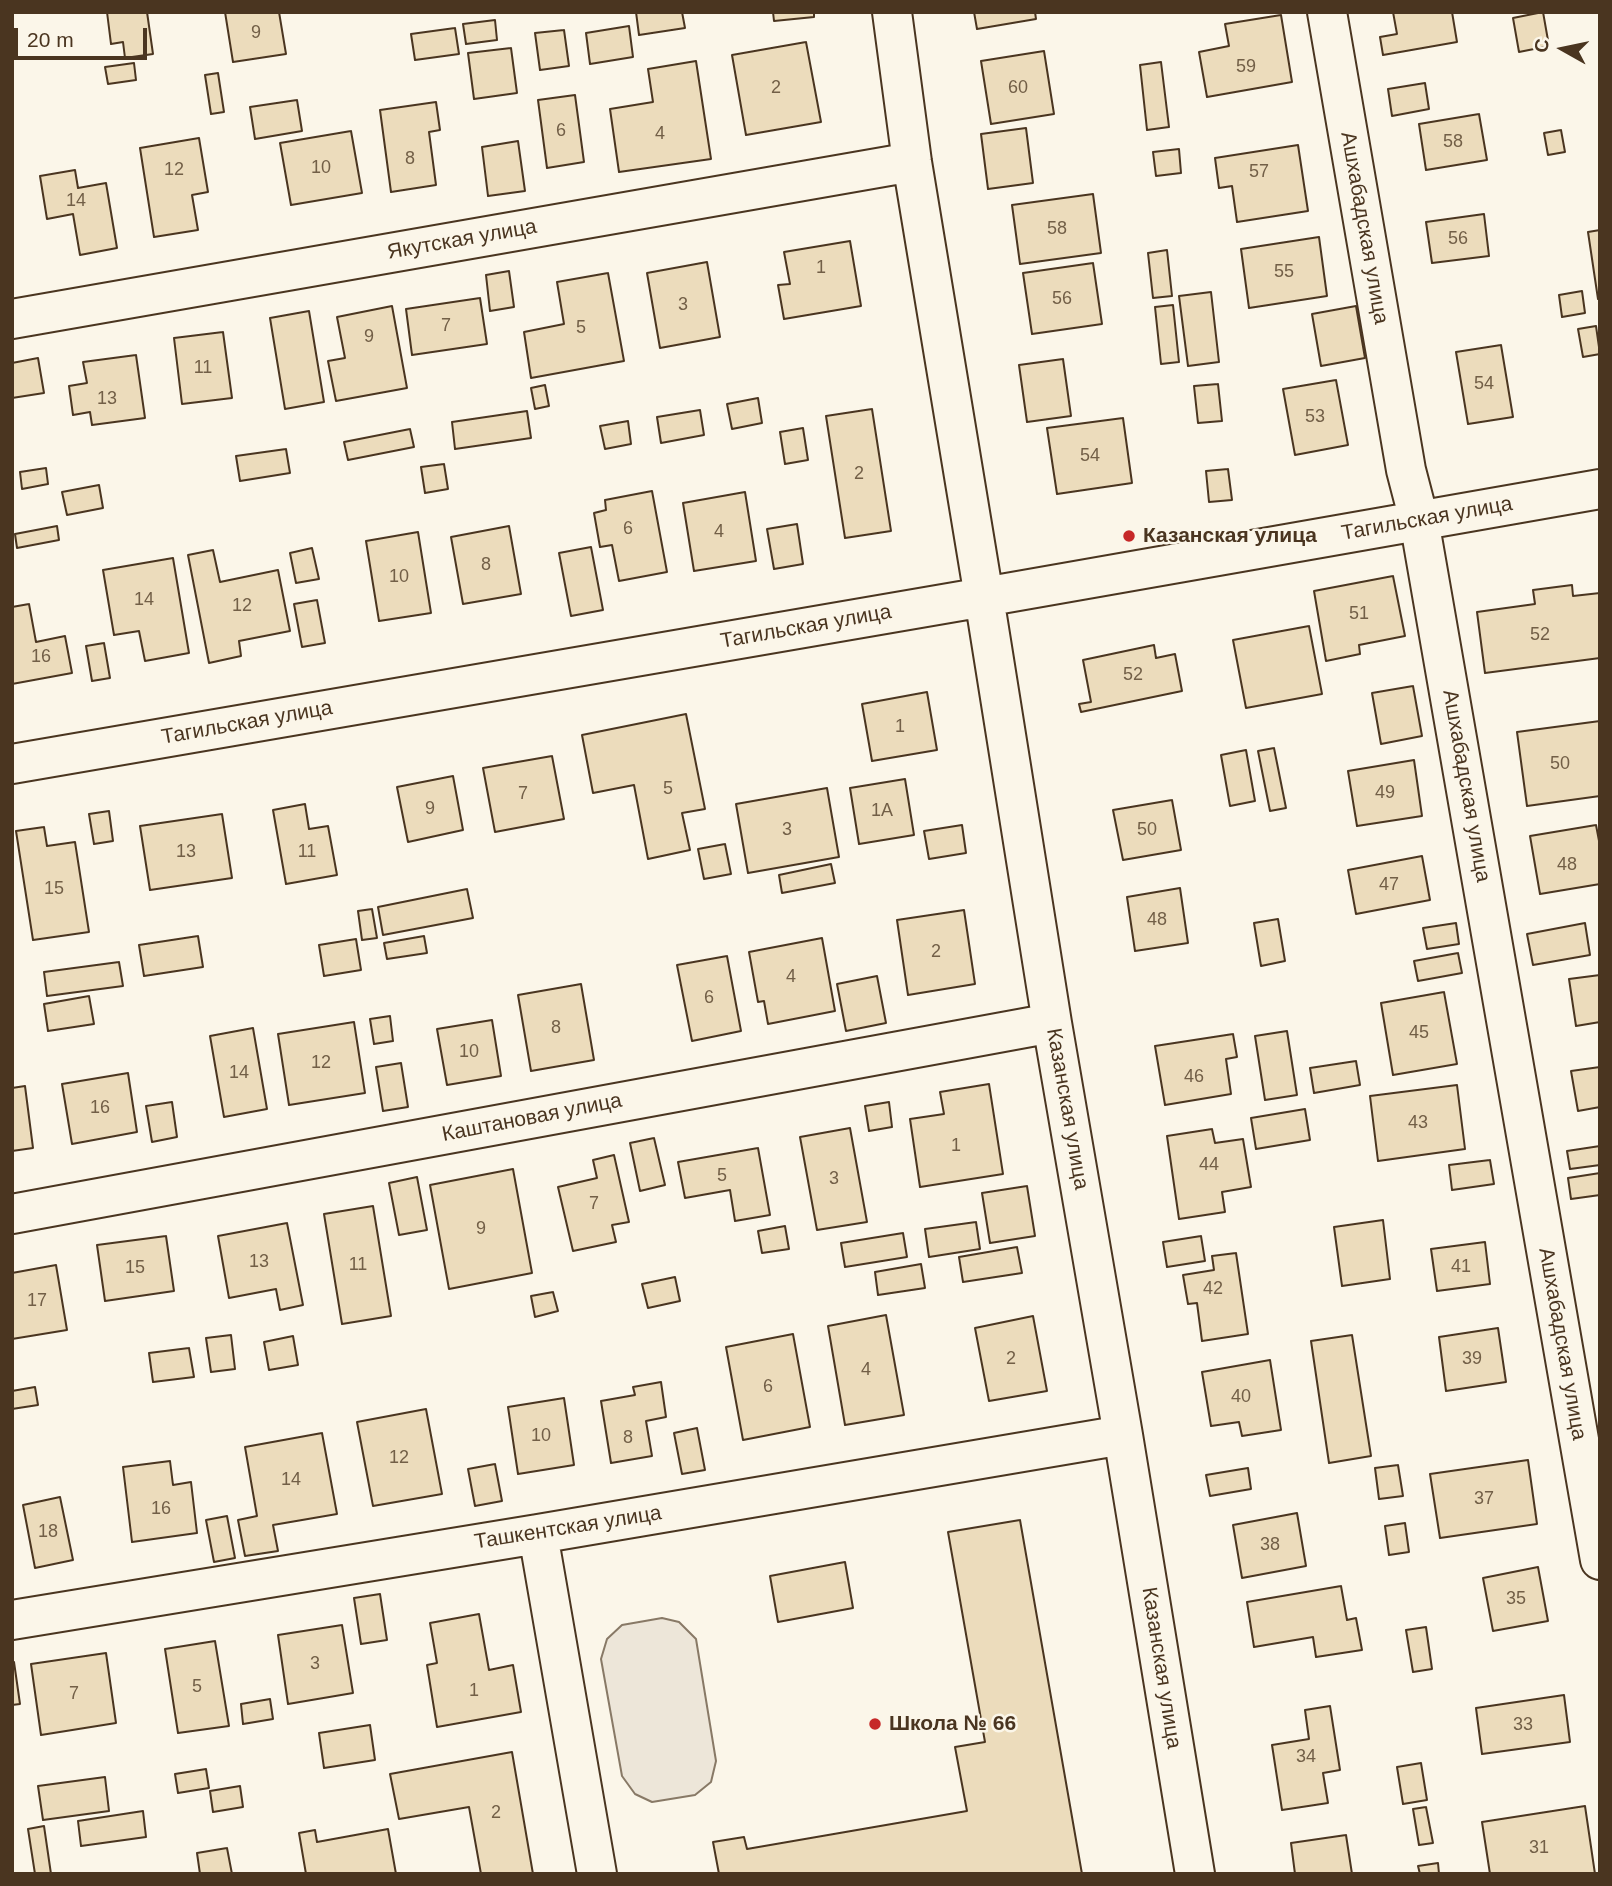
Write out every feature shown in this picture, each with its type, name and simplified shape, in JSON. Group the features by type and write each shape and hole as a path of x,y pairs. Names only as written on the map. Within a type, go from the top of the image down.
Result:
{"street":[{"name":"Казанская улица","path":"892,12 912,162 985,597 1052,1023 1195,1874"},
{"name":"Ашхабадская улица","path":"1327,12 1406,470 1419,520 1600,1560"},
{"name":"Якутская улица","path":"12,319 912,162"},
{"name":"Тагильская улица","path":"12,764 1600,489"},
{"name":"Каштановая улица","path":"12,1214 1052,1023"},
{"name":"Ташкентская улица","path":"12,1620 1123,1435"},
{"path":"538,1534 597,1874"}],"shaded area":[{"path":"662,1618 679,1622 696,1639 716,1761 711,1782 695,1795 652,1802 635,1794 622,1776 601,1659 607,1639 622,1625"}],"building":[{"path":"107,12 147,12 153,54 125,58 123,42 111,44"},
{"path":"225,12 279,12 286,54 233,62"},
{"path":"636,12 682,12 685,28 639,35"},
{"path":"773,12 814,12 814,17 774,21"},
{"path":"974,12 1035,12 1036,19 977,29"},
{"path":"1393,12 1452,12 1457,42 1383,55 1380,37 1397,34"},
{"path":"1543,12 1549,46 1519,52 1513,18"},
{"path":"1281,15 1292,82 1207,97 1199,52 1229,46 1225,24"},
{"path":"495,20 497,40 466,44 463,24"},
{"path":"629,26 633,57 590,64 586,33"},
{"path":"455,28 459,54 415,60 411,34"},
{"path":"564,30 569,66 540,70 535,33"},
{"path":"806,42 821,122 746,135 732,55"},
{"path":"511,48 517,93 474,99 468,53"},
{"path":"1044,51 1054,114 991,124 981,61"},
{"path":"696,61 711,159 619,172 610,109 653,102 648,69"},
{"path":"1161,62 1169,127 1147,130 1140,65"},
{"path":"134,63 136,80 108,84 105,67"},
{"path":"218,73 224,112 211,114 205,75"},
{"path":"1425,83 1429,109 1392,116 1388,89"},
{"path":"575,95 584,162 547,168 538,100"},
{"path":"297,100 302,131 255,139 250,107"},
{"path":"436,102 440,130 429,132 436,185 391,192 380,110"},
{"path":"1479,114 1487,160 1426,170 1419,124"},
{"path":"1026,128 1033,183 988,189 981,134"},
{"path":"1561,130 1565,152 1548,155 1544,133"},
{"path":"351,131 362,193 291,205 280,143"},
{"path":"199,138 208,192 192,195 198,230 154,237 140,148"},
{"path":"518,141 525,191 488,196 482,147"},
{"path":"1298,145 1308,211 1237,222 1232,186 1219,188 1215,158"},
{"path":"1179,149 1181,173 1156,176 1153,152"},
{"path":"75,170 78,188 106,183 117,248 80,255 73,214 47,219 40,176"},
{"path":"1093,194 1101,253 1020,264 1012,205"},
{"path":"1484,214 1489,256 1432,263 1426,222"},
{"path":"1600,230 1600,298 1598,299 1588,232"},
{"path":"1319,237 1327,296 1249,308 1241,249"},
{"path":"850,241 861,306 784,319 778,285 790,284 784,252"},
{"path":"1167,250 1172,296 1153,298 1148,253"},
{"path":"707,262 720,337 660,348 647,273"},
{"path":"1093,263 1102,324 1032,334 1023,273"},
{"path":"509,271 514,307 490,311 486,275"},
{"path":"608,273 624,361 531,378 524,332 564,324 557,282"},
{"path":"1582,291 1585,313 1562,317 1559,295"},
{"path":"1211,292 1219,362 1188,366 1179,296"},
{"path":"480,298 487,344 412,355 406,309"},
{"path":"1173,305 1179,362 1161,364 1155,307"},
{"path":"392,306 407,388 336,401 328,361 345,358 337,317"},
{"path":"1356,306 1365,358 1321,366 1312,314"},
{"path":"309,311 324,402 285,409 270,318"},
{"path":"1596,326 1600,354 1583,357 1578,329"},
{"path":"223,332 232,398 182,404 174,338"},
{"path":"1501,345 1513,417 1468,424 1456,352"},
{"path":"136,355 145,418 92,425 90,412 73,415 69,386 87,383 83,362"},
{"path":"38,358 44,393 12,398 12,363"},
{"path":"1063,359 1071,416 1027,422 1019,365"},
{"path":"1336,380 1348,445 1295,455 1283,389"},
{"path":"1218,384 1222,421 1198,423 1194,386"},
{"path":"545,385 549,406 535,409 531,388"},
{"path":"758,398 762,423 732,429 727,404"},
{"path":"872,409 891,531 845,538 826,416"},
{"path":"700,410 704,435 661,443 657,417"},
{"path":"527,411 531,438 455,449 452,422"},
{"path":"1123,418 1132,483 1057,494 1047,428"},
{"path":"628,421 631,444 605,449 600,426"},
{"path":"803,428 808,460 785,464 780,432"},
{"path":"410,429 414,447 348,460 344,442"},
{"path":"286,449 290,473 240,481 236,456"},
{"path":"444,464 448,489 425,493 421,467"},
{"path":"46,468 48,484 22,489 20,472"},
{"path":"1228,469 1232,500 1209,502 1206,471"},
{"path":"99,485 103,508 67,515 62,492"},
{"path":"652,491 667,572 619,581 612,545 600,547 594,513 606,510 605,500"},
{"path":"745,492 756,561 694,571 683,503"},
{"path":"797,524 803,564 774,569 767,529"},
{"path":"57,526 59,540 17,548 15,534"},
{"path":"509,526 521,594 463,604 451,537"},
{"path":"418,532 431,613 379,621 366,541"},
{"path":"591,547 603,610 571,616 559,553"},
{"path":"312,548 319,579 296,583 290,553"},
{"path":"213,550 220,582 278,570 290,631 239,641 241,656 209,663 188,555"},
{"path":"173,558 189,653 145,661 139,631 114,635 103,570"},
{"path":"1393,576 1405,636 1359,645 1360,654 1326,661 1314,591"},
{"path":"1572,585 1573,596 1600,593 1600,658 1485,673 1477,612 1535,604 1533,590"},
{"path":"317,600 325,643 302,647 294,604"},
{"path":"29,604 36,642 65,636 72,673 12,684 12,607"},
{"path":"1309,626 1322,694 1246,708 1233,640"},
{"path":"104,643 110,678 92,681 86,646"},
{"path":"1154,645 1156,658 1175,654 1182,691 1081,712 1079,704 1091,702 1083,660"},
{"path":"1413,686 1422,736 1381,744 1372,693"},
{"path":"927,692 937,750 872,761 862,704"},
{"path":"686,714 705,809 682,813 690,850 648,859 634,785 593,793 582,735"},
{"path":"1600,721 1600,796 1527,806 1517,732"},
{"path":"1274,748 1286,808 1270,811 1258,751"},
{"path":"1246,750 1255,801 1230,806 1221,755"},
{"path":"552,756 564,819 495,832 483,768"},
{"path":"1414,760 1422,816 1357,826 1348,771"},
{"path":"453,776 463,830 408,842 397,787"},
{"path":"905,779 914,835 859,844 850,788"},
{"path":"827,788 839,857 748,873 736,804"},
{"path":"1172,800 1181,850 1123,860 1113,810"},
{"path":"305,804 309,829 328,826 337,875 286,884 273,810"},
{"path":"109,811 113,841 94,844 89,814"},
{"path":"222,814 232,878 150,890 140,826"},
{"path":"962,825 966,853 929,859 924,831"},
{"path":"1596,825 1600,846 1600,884 1540,894 1530,836"},
{"path":"44,827 47,846 75,842 89,932 33,940 16,831"},
{"path":"725,844 731,874 704,879 698,849"},
{"path":"1422,856 1430,900 1356,914 1348,870"},
{"path":"831,864 835,883 782,893 779,875"},
{"path":"1180,888 1188,943 1135,951 1127,897"},
{"path":"467,889 473,918 383,935 378,907"},
{"path":"372,909 377,938 362,940 358,911"},
{"path":"964,910 975,984 908,995 897,920"},
{"path":"1278,919 1285,961 1261,966 1254,923"},
{"path":"1456,923 1459,944 1427,949 1423,928"},
{"path":"1585,923 1590,955 1533,965 1527,934"},
{"path":"198,936 203,967 144,976 139,945"},
{"path":"424,936 427,953 387,959 384,943"},
{"path":"822,938 835,1011 768,1024 764,1001 758,1002 749,952"},
{"path":"356,939 361,970 324,976 319,945"},
{"path":"1458,953 1462,973 1418,981 1414,961"},
{"path":"727,956 741,1031 692,1041 677,965"},
{"path":"119,962 123,986 47,996 44,972"},
{"path":"1600,975 1600,1022 1576,1026 1569,979"},
{"path":"877,976 886,1023 846,1031 837,984"},
{"path":"581,984 594,1060 531,1071 518,995"},
{"path":"1444,992 1457,1064 1393,1075 1381,1003"},
{"path":"89,996 94,1024 48,1031 44,1004"},
{"path":"390,1016 393,1041 374,1044 370,1019"},
{"path":"492,1020 501,1076 447,1085 437,1029"},
{"path":"354,1022 365,1093 289,1105 278,1034"},
{"path":"253,1028 267,1109 224,1117 210,1036"},
{"path":"1287,1031 1297,1095 1265,1100 1255,1036"},
{"path":"1233,1034 1237,1057 1226,1059 1231,1094 1165,1105 1155,1046"},
{"path":"1356,1061 1360,1085 1314,1093 1310,1068"},
{"path":"401,1063 408,1107 383,1111 376,1067"},
{"path":"1600,1067 1600,1107 1578,1111 1571,1071"},
{"path":"128,1073 137,1132 72,1144 62,1084"},
{"path":"989,1084 1003,1174 920,1187 910,1119 944,1114 940,1092"},
{"path":"1457,1085 1465,1149 1378,1161 1370,1096"},
{"path":"25,1086 33,1148 12,1151 12,1088"},
{"path":"172,1102 177,1137 152,1142 146,1106"},
{"path":"889,1102 892,1127 869,1131 865,1106"},
{"path":"1305,1109 1310,1140 1256,1149 1251,1118"},
{"path":"850,1128 867,1222 817,1230 800,1137"},
{"path":"1212,1129 1215,1143 1243,1139 1251,1187 1222,1192 1225,1212 1179,1219 1167,1136"},
{"path":"654,1138 665,1185 640,1191 630,1143"},
{"path":"1600,1146 1600,1165 1570,1169 1567,1151"},
{"path":"758,1148 770,1215 735,1221 730,1190 685,1198 678,1162"},
{"path":"614,1155 629,1222 612,1225 616,1242 573,1251 558,1187 597,1178 593,1160"},
{"path":"1490,1160 1494,1184 1452,1190 1449,1165"},
{"path":"513,1169 532,1273 449,1289 430,1185"},
{"path":"1600,1173 1600,1195 1571,1199 1568,1178"},
{"path":"417,1177 427,1230 399,1235 389,1183"},
{"path":"1027,1186 1035,1236 990,1243 982,1193"},
{"path":"373,1206 391,1316 342,1324 324,1214"},
{"path":"1383,1220 1390,1279 1342,1286 1334,1227"},
{"path":"976,1222 980,1249 929,1257 925,1229"},
{"path":"287,1223 303,1305 280,1310 276,1289 229,1298 218,1236"},
{"path":"785,1226 789,1249 762,1253 758,1231"},
{"path":"903,1233 907,1257 845,1267 841,1243"},
{"path":"166,1236 174,1291 105,1301 97,1245"},
{"path":"1201,1236 1205,1261 1167,1267 1163,1242"},
{"path":"1485,1242 1490,1284 1437,1291 1431,1249"},
{"path":"1017,1247 1022,1273 963,1282 959,1257"},
{"path":"1236,1253 1248,1334 1202,1341 1197,1303 1188,1304 1183,1275 1214,1270 1212,1256"},
{"path":"921,1264 925,1288 878,1295 875,1272"},
{"path":"56,1265 67,1330 12,1339 12,1273"},
{"path":"675,1277 680,1301 648,1308 642,1284"},
{"path":"553,1292 558,1311 535,1317 531,1296"},
{"path":"886,1315 904,1415 845,1425 828,1326"},
{"path":"1033,1316 1047,1391 989,1401 975,1328"},
{"path":"1498,1328 1506,1382 1446,1391 1439,1337"},
{"path":"793,1334 810,1427 743,1440 726,1347"},
{"path":"231,1335 235,1369 211,1372 206,1338"},
{"path":"1352,1335 1371,1456 1329,1463 1311,1341"},
{"path":"293,1336 298,1365 269,1370 264,1342"},
{"path":"189,1348 194,1377 153,1382 149,1353"},
{"path":"1270,1360 1281,1430 1242,1436 1239,1422 1211,1426 1202,1372"},
{"path":"661,1382 666,1417 646,1421 652,1456 611,1463 601,1401 635,1395 633,1387"},
{"path":"35,1387 38,1405 12,1409 12,1391"},
{"path":"564,1398 574,1465 518,1474 508,1407"},
{"path":"426,1409 442,1494 373,1506 357,1422"},
{"path":"697,1428 705,1470 682,1474 674,1433"},
{"path":"322,1433 337,1514 273,1525 278,1551 245,1556 238,1520 257,1516 245,1447"},
{"path":"1528,1460 1537,1524 1440,1538 1430,1474"},
{"path":"170,1461 173,1485 191,1482 197,1533 132,1542 123,1467"},
{"path":"495,1464 502,1501 475,1506 468,1469"},
{"path":"1398,1465 1403,1496 1379,1499 1375,1468"},
{"path":"1248,1468 1251,1489 1210,1496 1206,1475"},
{"path":"60,1497 73,1560 35,1568 23,1505"},
{"path":"1297,1513 1306,1566 1242,1578 1233,1525"},
{"path":"227,1516 235,1558 214,1562 206,1520"},
{"path":"1020,1520 1082,1874 719,1874 713,1842 744,1837 747,1849 967,1811 955,1747 985,1742 948,1532"},
{"path":"1405,1523 1409,1552 1389,1555 1385,1526"},
{"path":"845,1562 853,1608 778,1622 770,1576"},
{"path":"1538,1567 1548,1621 1493,1631 1483,1578"},
{"path":"1341,1586 1347,1620 1356,1618 1362,1650 1316,1657 1313,1637 1254,1647 1247,1602"},
{"path":"380,1594 387,1640 361,1644 354,1598"},
{"path":"479,1614 489,1670 513,1665 521,1712 437,1727 427,1665 437,1663 430,1623"},
{"path":"342,1625 353,1693 288,1704 278,1635"},
{"path":"1426,1627 1432,1669 1413,1672 1406,1630"},
{"path":"215,1641 229,1726 178,1733 165,1649"},
{"path":"106,1653 116,1723 41,1735 31,1664"},
{"path":"14,1662 20,1704 12,1705 12,1663"},
{"path":"1564,1695 1570,1742 1482,1754 1476,1708"},
{"path":"270,1699 273,1719 243,1724 241,1704"},
{"path":"1330,1706 1340,1770 1323,1773 1328,1803 1282,1810 1272,1745 1309,1739 1305,1710"},
{"path":"370,1725 375,1760 324,1768 319,1733"},
{"path":"512,1752 533,1874 481,1874 469,1807 399,1819 390,1774"},
{"path":"1421,1763 1427,1800 1403,1804 1397,1767"},
{"path":"206,1769 209,1788 178,1793 175,1774"},
{"path":"105,1777 109,1811 43,1820 38,1786"},
{"path":"240,1786 243,1807 213,1812 210,1791"},
{"path":"1585,1806 1595,1874 1490,1874 1482,1822"},
{"path":"1426,1807 1433,1843 1419,1845 1413,1809"},
{"path":"143,1811 146,1837 81,1846 78,1821"},
{"path":"44,1826 51,1874 35,1874 28,1829"},
{"path":"388,1829 396,1874 306,1874 299,1833 315,1830 317,1842"},
{"path":"1346,1835 1352,1874 1295,1874 1291,1843"},
{"path":"227,1848 232,1874 200,1874 197,1853"},
{"path":"1438,1863 1439,1874 1420,1874 1418,1866"}],"place":[{"name":"Казанская улица","path":"1129,536"},
{"name":"Школа № 66","path":"875,1724"}]}
